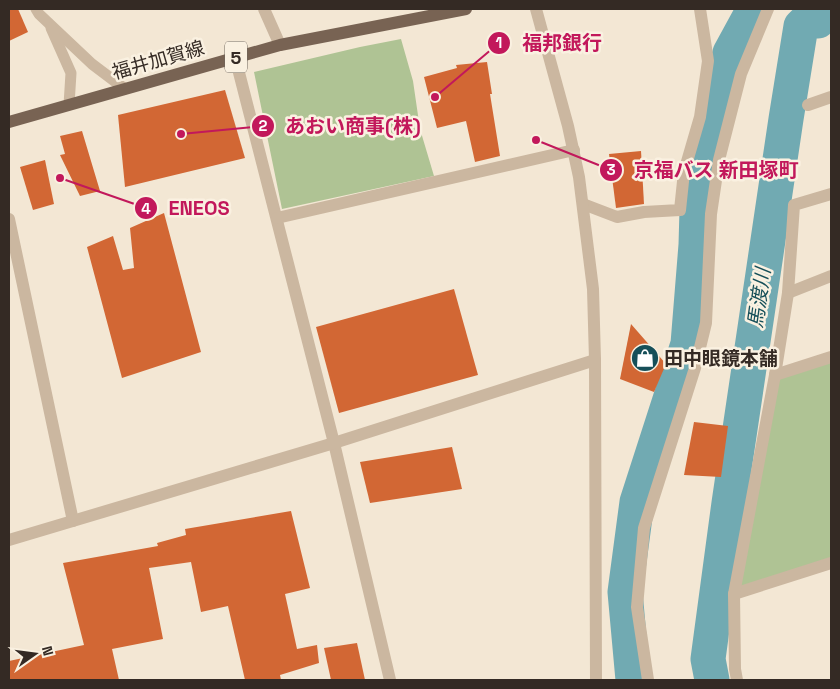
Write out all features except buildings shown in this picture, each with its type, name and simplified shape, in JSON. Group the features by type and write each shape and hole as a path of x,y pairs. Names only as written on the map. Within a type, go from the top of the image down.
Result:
{"main road":[{"name":"福井加賀線","path":"9,122 280,45 466,9"}],"street":[{"path":"264,9 280,45"},
{"path":"536,9 574,150 584,204 593,289 596,680"},
{"path":"584,204 606,211 617,217 644,212 680,210 684,172 700,117 708,60 700,9"},
{"path":"648,680 637,608 644,528 695,368 706,323 712,214 719,160 740,74 768,9"},
{"path":"235,57 334,443 390,680"},
{"path":"808,105 831,97"},
{"path":"277,218 574,150"},
{"path":"737,680 735,669 734,594 775,375 788,293 794,205 831,194"},
{"path":"9,219 73,521"},
{"path":"788,293 831,276"},
{"path":"775,375 831,357"},
{"path":"9,540 334,443 595,360"},
{"path":"734,594 831,563"}],"lane":[{"path":"36,9 49,24 92,64 125,89"},
{"path":"49,24 71,73 68,105"}],"green space":[{"path":"401,39 413,81 420,129 434,176 282,209 254,72"},
{"path":"831,357 831,563 734,594 775,375"}],"waterway":[{"path":"633,680 625,592 637,502 688,344 696,245 698,175 730,53 754,9"},
{"name":"馬渡川","path":"712,680 708,659 729,503 786,119 801,26 807,20 818,21"}],"place":[{"name":"福邦銀行","path":"435,97"},
{"name":"あおい商事(株)","path":"181,134"},
{"name":"京福バス 新田塚町","path":"536,140"},
{"name":"ENEOS","path":"60,178"},
{"name":"田中眼鏡本舗","path":"645,358"}]}
